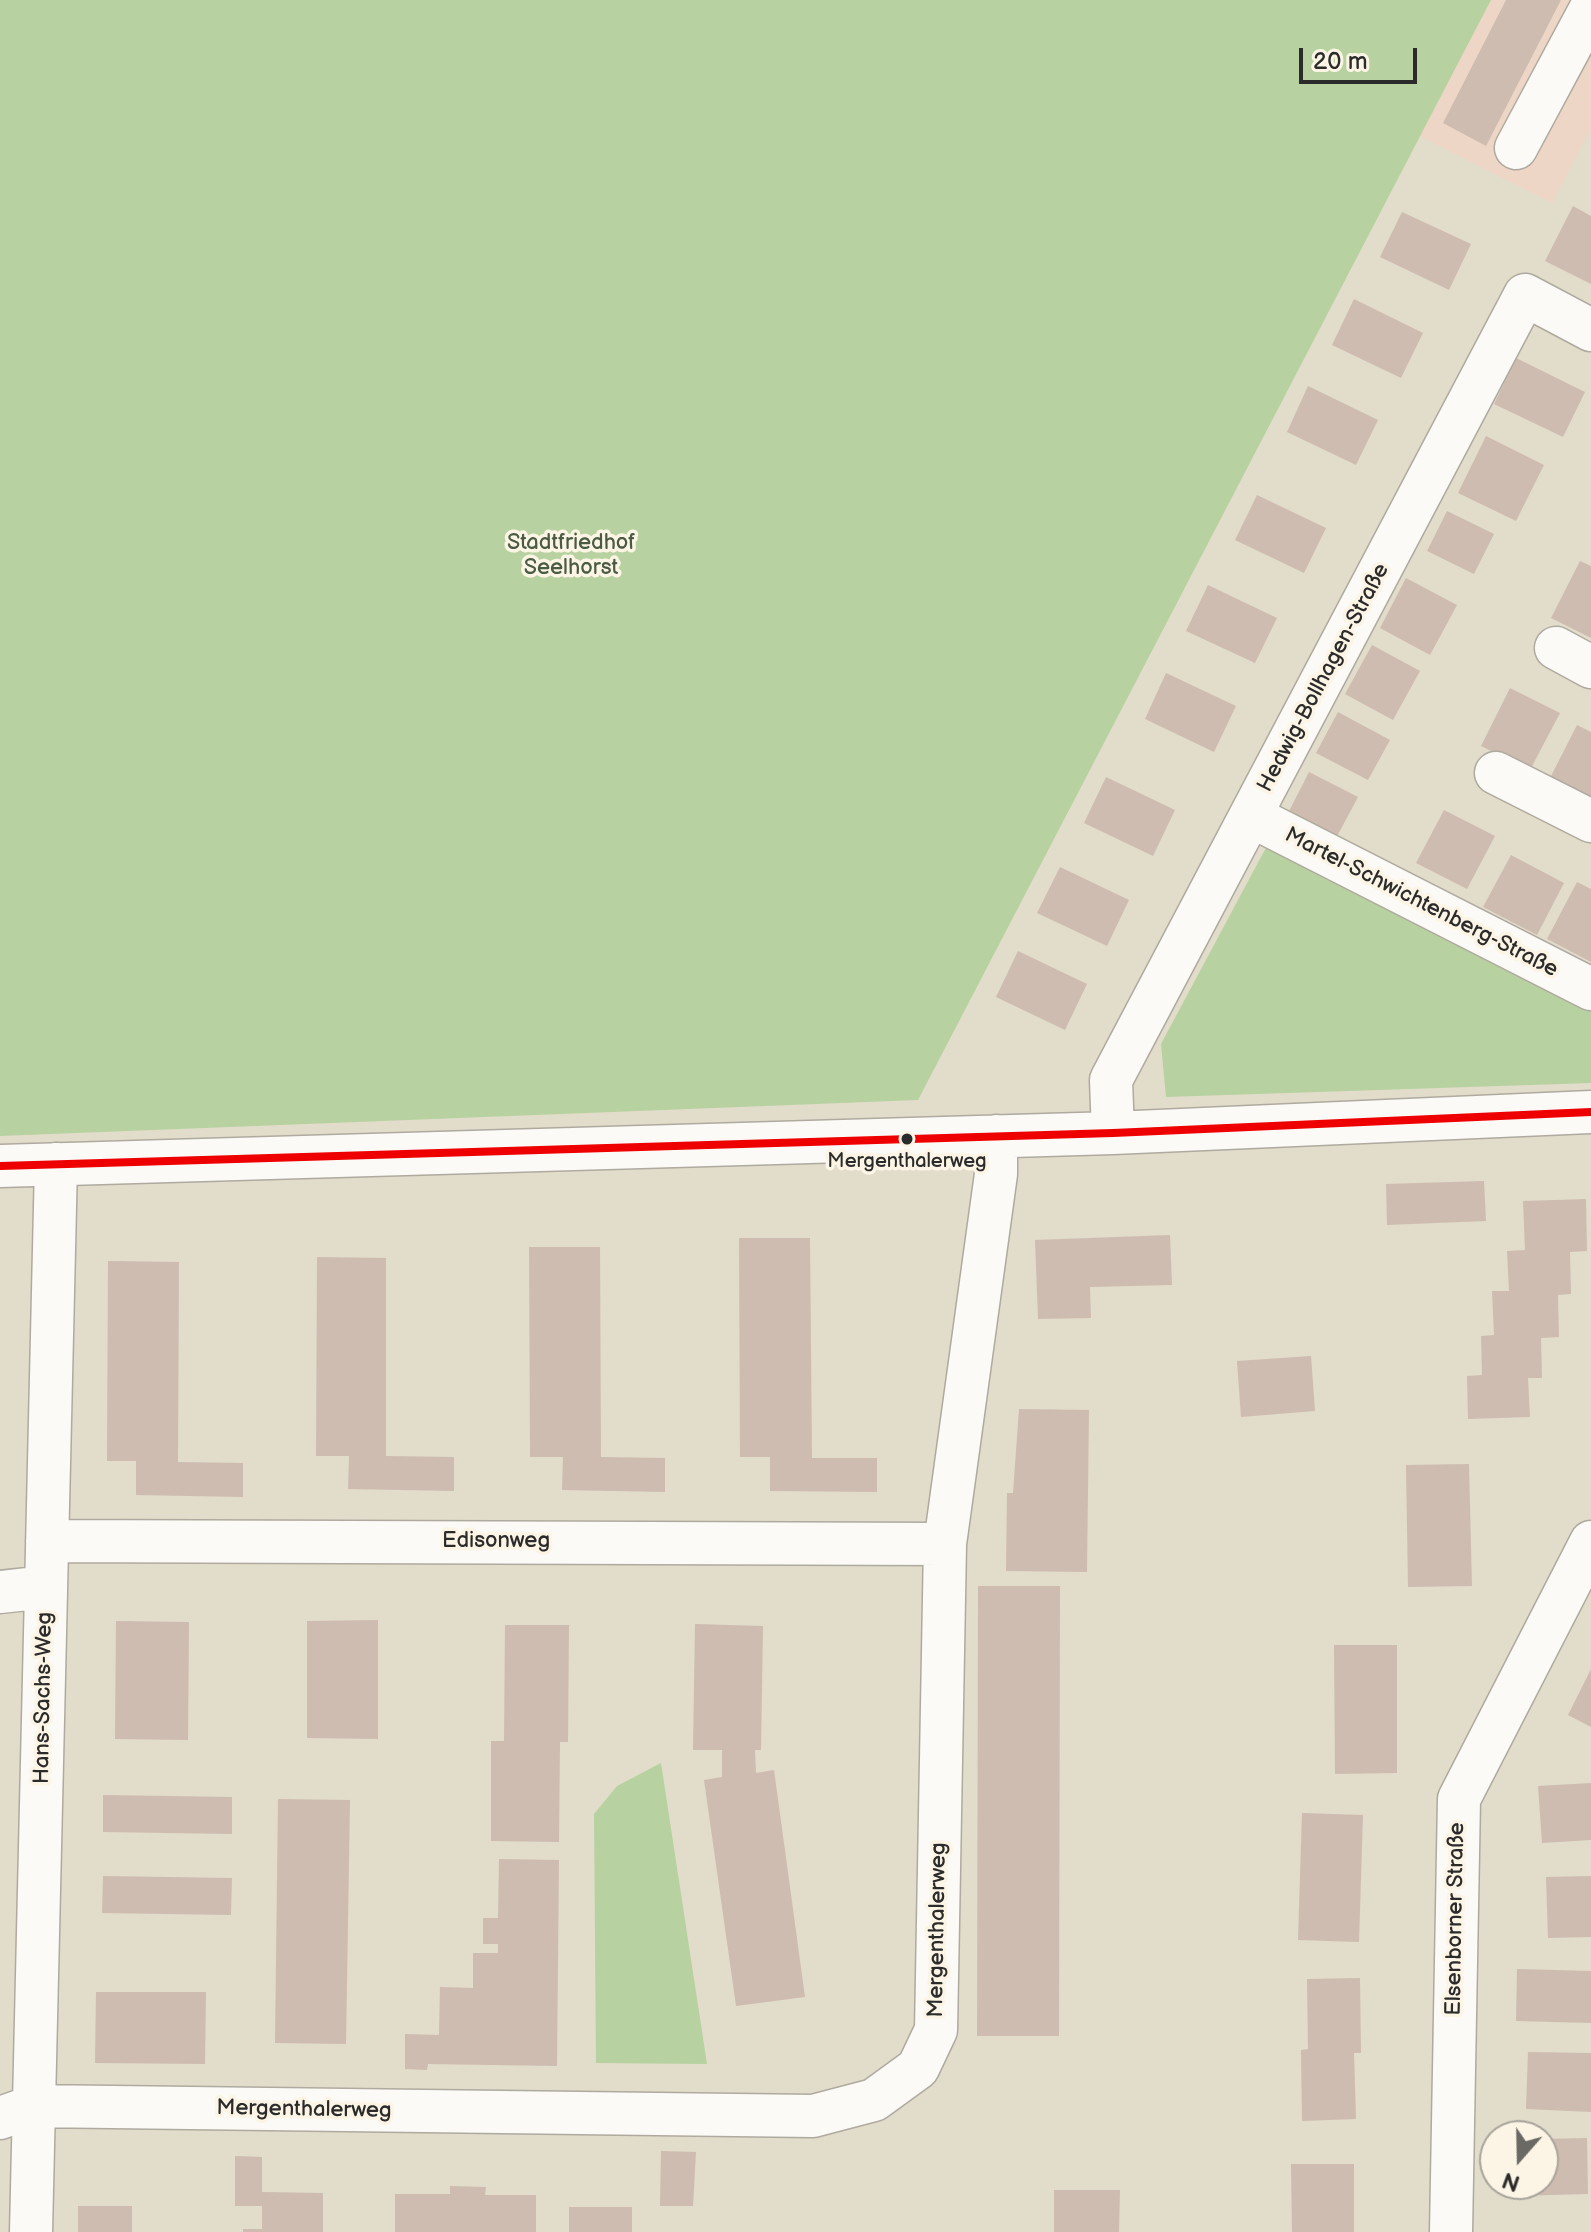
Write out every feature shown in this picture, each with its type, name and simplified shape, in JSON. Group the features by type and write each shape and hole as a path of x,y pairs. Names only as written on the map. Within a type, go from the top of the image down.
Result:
{"street":[{"path":"1516,148 1591,8"},
{"name":"Hedwig-Bollhagen-Straße","path":"1113,1133 1111,1080 1525,295 1591,330"},
{"path":"1496,773 1591,821"},
{"name":"Martel-Schwichtenberg-Straße","path":"1251,816 1591,989"},
{"path":"0,1166 1113,1133 1591,1112"},
{"name":"Mergenthalerweg","path":"17,2112 813,2116 874,2100 918,2068 936,2030 945,1544 996,1174 996,1136"},
{"name":"Hans-Sachs-Weg","path":"31,2232 17,2112 46,1587 56,1164"},
{"name":"Edisonweg","path":"47,1541 945,1544"},
{"name":"Elsenborner Straße","path":"1451,2232 1459,1799 1591,1542"},
{"path":"0,1592 46,1587"}],"shaded area":[{"path":"1491,0 1591,0 1591,128 1552,203 1420,136"}],"green space":[{"name":"Stadtfriedhof Seelhorst","path":"0,0 1491,0 918,1100 0,1136"},
{"path":"1269,842 1591,1010 1591,1083 1166,1097 1161,1044"},
{"path":"661,1763 707,2064 596,2063 594,1814 617,1786"}],"building":[{"path":"1506,0 1561,0 1486,146 1443,123"},
{"path":"1573,206 1591,216 1591,284 1545,261"},
{"path":"1402,212 1471,244 1449,290 1380,257"},
{"path":"1354,299 1423,333 1401,378 1332,345"},
{"path":"1516,358 1585,392 1563,437 1494,404"},
{"path":"1308,386 1378,420 1356,465 1287,432"},
{"path":"1486,436 1544,465 1516,521 1458,493"},
{"path":"1257,495 1326,528 1304,573 1235,540"},
{"path":"1447,511 1494,534 1474,574 1427,551"},
{"path":"1580,561 1591,566 1591,638 1551,618"},
{"path":"1406,578 1457,605 1430,655 1380,628"},
{"path":"1208,585 1277,618 1255,663 1186,631"},
{"path":"1372,645 1420,671 1393,720 1345,694"},
{"path":"1166,673 1236,706 1214,752 1145,719"},
{"path":"1510,688 1560,713 1530,770 1481,746"},
{"path":"1338,712 1390,740 1368,780 1316,753"},
{"path":"1577,725 1591,732 1591,805 1548,782"},
{"path":"1309,772 1358,797 1334,842 1286,817"},
{"path":"1106,777 1175,810 1153,856 1084,823"},
{"path":"1444,810 1495,836 1467,889 1416,863"},
{"path":"1511,855 1564,883 1537,935 1483,907"},
{"path":"1060,867 1129,900 1107,946 1037,913"},
{"path":"1577,882 1591,889 1591,962 1547,939"},
{"path":"1018,951 1087,984 1065,1030 996,997"},
{"path":"1484,1181 1486,1221 1387,1225 1386,1184"},
{"path":"1586,1199 1587,1251 1570,1252 1571,1294 1558,1295 1559,1337 1541,1338 1542,1378 1528,1378 1530,1417 1468,1419 1467,1376 1482,1375 1481,1336 1494,1335 1492,1291 1509,1291 1507,1251 1525,1250 1523,1201"},
{"path":"1170,1235 1172,1285 1090,1287 1091,1318 1038,1319 1035,1240"},
{"path":"739,1238 810,1238 812,1458 877,1458 877,1492 770,1491 770,1457 740,1457"},
{"path":"529,1247 600,1247 601,1457 665,1458 665,1492 562,1490 563,1457 530,1457"},
{"path":"317,1257 386,1258 386,1456 454,1457 454,1491 348,1489 349,1456 316,1456"},
{"path":"108,1261 179,1262 178,1462 243,1463 243,1497 136,1495 136,1461 107,1461"},
{"path":"1311,1356 1315,1411 1241,1417 1237,1361"},
{"path":"1019,1409 1089,1410 1087,1572 1006,1571 1007,1493 1013,1493"},
{"path":"1469,1464 1472,1586 1408,1587 1406,1465"},
{"path":"978,1586 1060,1586 1059,2036 977,2036"},
{"path":"378,1620 378,1739 307,1738 307,1621"},
{"path":"116,1621 189,1622 188,1740 115,1739"},
{"path":"695,1624 763,1626 761,1750 755,1750 756,1773 774,1770 805,1997 736,2006 704,1780 722,1777 722,1750 693,1750"},
{"path":"505,1625 569,1625 568,1742 560,1742 559,1842 491,1841 491,1741 504,1741"},
{"path":"1334,1645 1397,1645 1397,1773 1335,1774"},
{"path":"1591,1669 1591,1727 1568,1715"},
{"path":"1591,1783 1591,1840 1542,1843 1538,1786"},
{"path":"103,1795 232,1797 232,1834 103,1832"},
{"path":"278,1799 350,1800 346,2044 275,2043"},
{"path":"1302,1813 1363,1815 1359,1942 1298,1940"},
{"path":"499,1859 559,1860 557,2066 428,2064 427,2070 405,2069 405,2034 439,2035 440,1987 473,1988 473,1953 498,1953 498,1944 483,1944 483,1918 498,1918"},
{"path":"103,1876 232,1878 231,1915 102,1913"},
{"path":"1591,1876 1591,1937 1548,1938 1546,1877"},
{"path":"1517,1969 1591,1971 1591,2023 1516,2021"},
{"path":"1360,1978 1361,2053 1354,2053 1356,2119 1302,2121 1301,2050 1308,2049 1307,1979"},
{"path":"96,1992 206,1992 205,2064 95,2063"},
{"path":"1528,2052 1591,2053 1591,2112 1526,2109"},
{"path":"1587,2138 1588,2194 1559,2195 1559,2139"},
{"path":"661,2151 696,2152 693,2206 660,2206"},
{"path":"235,2156 262,2157 262,2192 323,2193 323,2232 243,2232 243,2229 262,2229 262,2206 235,2206"},
{"path":"1291,2164 1354,2164 1354,2232 1292,2232"},
{"path":"450,2186 486,2187 485,2195 536,2195 536,2232 395,2232 395,2194 450,2194"},
{"path":"1054,2190 1120,2190 1119,2232 1054,2232"},
{"path":"78,2206 132,2206 132,2232 78,2232"},
{"path":"569,2207 632,2207 632,2232 569,2232"}],"transit line":[{"path":"0,1166 1113,1133 1591,1112"}],"place":[{"name":"Mergenthalerweg","path":"907,1139"}]}
